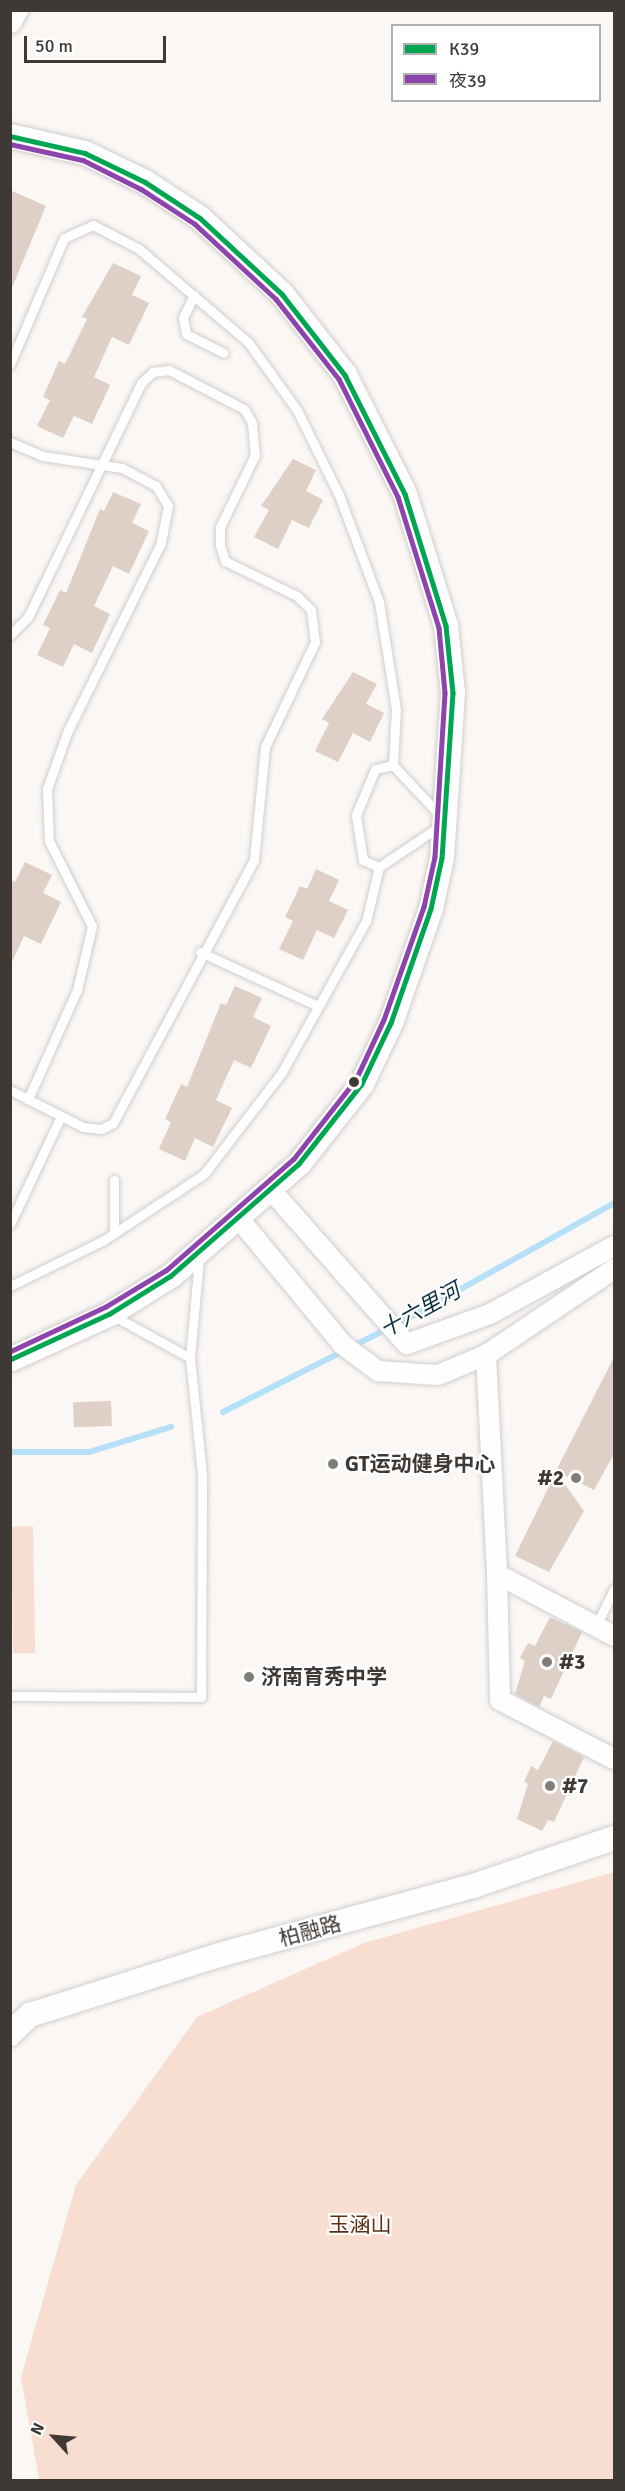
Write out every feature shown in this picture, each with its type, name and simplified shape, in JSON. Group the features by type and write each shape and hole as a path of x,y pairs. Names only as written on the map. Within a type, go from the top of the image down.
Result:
{"street":[{"path":"10,21 16,10"},
{"path":"10,136 85,153 146,182 200,218 282,294 345,375 405,494 446,626 453,693 446,822 424,932 363,1084 271,1190 240,1220 199,1254 110,1314 10,1360"},
{"path":"271,1190 407,1344 490,1314 615,1246"},
{"path":"240,1220 350,1350 378,1371 407,1376 438,1375 486,1355 615,1269"},
{"path":"486,1355 497,1574 500,1700 615,1760"},
{"path":"497,1574 615,1636"},
{"name":"柏融路","path":"10,2034 30,2015 219,1955 473,1887 615,1838"}],"lane":[{"path":"10,364 64,238 93,225 139,249 248,342 297,410 339,495 379,602 396,709 393,765 446,822 379,867 366,921 282,1072 204,1174 114,1233 11,1285"},
{"path":"194,295 183,318 186,334 224,353"},
{"path":"10,635 28,617 141,383 153,372 169,370 244,409 252,423 255,455 220,527 225,561 297,596 311,610 315,642 266,747 254,860 200,952 113,1123 100,1129 83,1127 10,1090"},
{"path":"10,442 43,456 122,468 156,486 168,506 161,543 68,730 47,789 49,841 92,926 77,990 28,1099"},
{"path":"379,867 363,860 356,815 375,769 393,765"},
{"path":"200,952 318,1006"},
{"path":"10,1224 62,1116"},
{"path":"114,1180 114,1233"},
{"path":"10,1696 201,1696 202,1474 190,1358 199,1254"},
{"path":"110,1314 190,1358"},
{"path":"596,1626 615,1589"}],"green space":[{"path":"11,1526 33,1526 35,1653 13,1653"},
{"name":"玉涵山","path":"614,1872 614,2480 39,2480 21,2377 76,2185 197,2017 364,1943"}],"building":[{"path":"10,190 46,206 11,290 10,290"},
{"path":"113,263 141,276 132,295 149,303 129,345 112,337 94,377 110,385 92,424 74,416 63,438 37,426 50,400 43,397 59,361 65,364 87,319 82,317"},
{"path":"293,459 316,470 306,491 323,500 309,528 292,520 278,549 254,537 269,510 261,506"},
{"path":"113,492 141,504 132,523 149,531 129,574 113,566 94,606 110,614 92,653 74,644 63,667 37,655 50,628 43,625 60,590 66,593 100,509 104,511"},
{"path":"353,672 377,684 366,704 384,713 370,742 353,733 338,762 315,751 329,723 322,719"},
{"path":"25,862 52,875 43,893 61,902 41,944 24,936 10,966 10,879 15,882"},
{"path":"316,869 339,880 329,901 348,910 334,938 317,930 303,960 279,949 293,921 285,917 300,886 307,889"},
{"path":"235,986 262,998 253,1017 271,1026 251,1068 234,1060 216,1100 232,1108 213,1147 195,1138 185,1161 159,1149 171,1122 165,1119 181,1084 187,1087 221,1003 226,1005"},
{"path":"615,1355 615,1452 594,1490 556,1471"},
{"path":"111,1401 112,1426 74,1427 73,1402"},
{"path":"556,1472 584,1511 549,1572 515,1556"},
{"name":"#3","path":"550,1617 582,1632 551,1699 544,1696 539,1707 515,1694 525,1661 520,1658 528,1643 535,1646"},
{"name":"#7","path":"553,1741 584,1757 554,1822 548,1820 542,1831 517,1819 528,1784 524,1782 531,1766 538,1770"}],"waterway":[{"name":"十六里河","path":"223,1412 420,1312 614,1203"},
{"name":"十六里河","path":"10,1452 89,1452 171,1427"}],"transit line":[{"name":"K39","path":"10,136 85,153 145,182 200,218 282,294 345,375 405,494 446,626 453,693 442,858 431,909 391,1023 362,1084 299,1164 171,1276 110,1314 10,1360"},
{"name":"夜39","path":"10,144 83,160 141,189 195,224 276,299 339,379 398,497 439,628 445,693 435,857 424,907 384,1020 356,1080 294,1159 167,1270 106,1307 10,1352"}],"place":[{"name":"GT运动健身中心","path":"333,1464"},
{"name":"#2","path":"576,1478"},
{"name":"#3","path":"547,1662"},
{"name":"济南育秀中学","path":"249,1677"},
{"name":"#7","path":"550,1786"}]}
